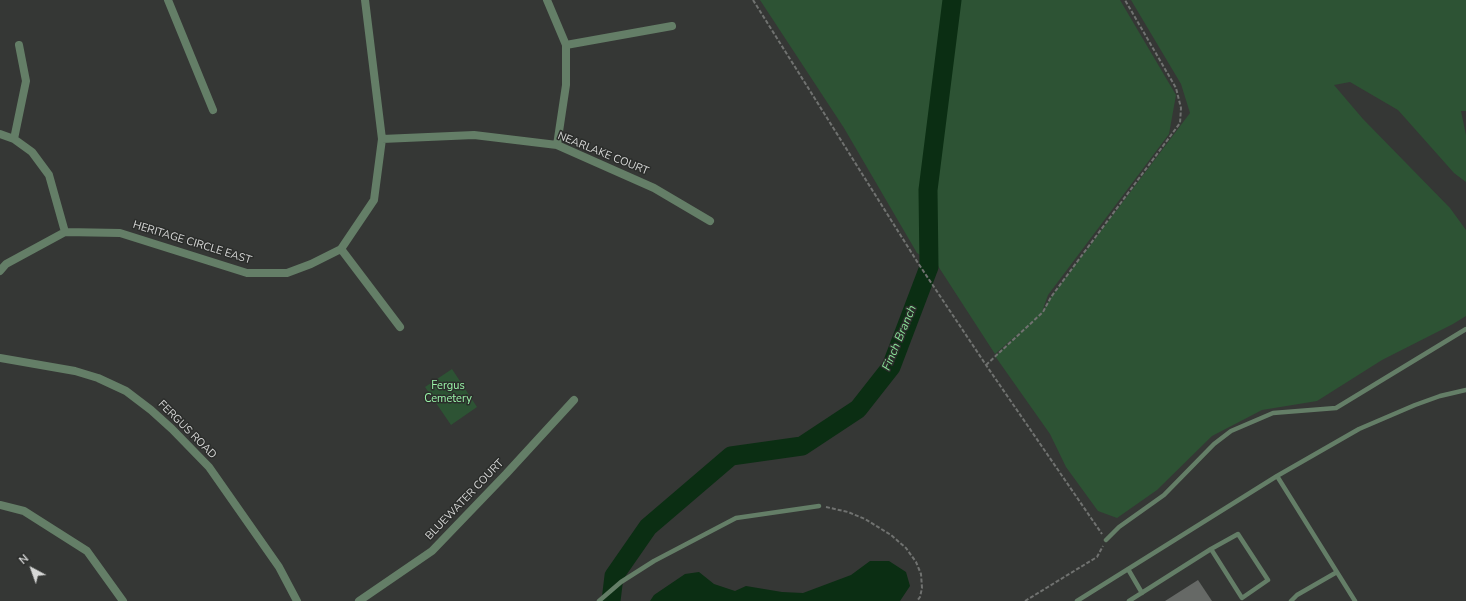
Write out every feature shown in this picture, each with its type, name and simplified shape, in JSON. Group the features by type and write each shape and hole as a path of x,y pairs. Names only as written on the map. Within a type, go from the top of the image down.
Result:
{"street":[{"path":"168,0 213,110"},
{"name":"HERITAGE CIRCLE EAST","path":"0,271 6,264 66,232 120,233 247,273 287,273 311,264 341,249 374,200 382,139 365,0"},
{"path":"547,0 566,45 566,85 557,145"},
{"path":"566,45 672,26"},
{"path":"14,139 26,81 20,45"},
{"path":"0,134 14,139 32,152 49,175 66,232"},
{"name":"NEARLAKE COURT","path":"382,139 474,135 557,145 654,188 710,221"},
{"path":"341,249 400,327"},
{"name":"FERGUS ROAD","path":"0,358 75,371 98,378 126,391 151,410 172,428 209,467 279,567 297,601"},
{"name":"BLUEWATER COURT","path":"359,601 432,550 506,474 574,400"},
{"path":"0,505 24,511 87,551 123,601"}],"lane":[{"path":"1106,540 1119,527 1164,494 1214,444 1231,431 1273,413 1336,408 1466,329"},
{"path":"1077,601 1277,476 1359,429 1415,405 1440,396 1466,390"},
{"path":"1277,476 1355,601"},
{"path":"599,601 621,582 654,561 736,518 819,506"},
{"path":"1129,601 1211,549 1238,534 1268,580 1242,598 1211,549"},
{"path":"1128,569 1142,593"},
{"path":"1291,601 1297,595 1337,572"}],"path":[{"path":"752,0 918,264 1106,540 1097,557 1025,601"},
{"path":"986,365 1043,312 1051,297 1180,123 1181,108 1176,88 1125,0"},
{"path":"819,506 848,512 865,519 891,535 906,548 916,562 921,574 922,588 920,597 917,601"}],"green space":[{"path":"760,0 1120,0 1176,95 1169,134 1048,295 1042,312 1051,297 1190,113 1181,84 1131,0 1466,0 1466,111 1461,111 1466,135 1466,182 1454,173 1398,110 1350,82 1334,85 1363,119 1450,208 1466,230 1466,316 1382,360 1317,401 1262,410 1212,436 1157,490 1117,518 1098,511 1066,467 1050,434 995,356 1027,326 995,354 938,266 917,253 844,128"},
{"name":"Fergus Cemetery","path":"452,369 477,407 451,425 425,387"}],"shaded area":[{"path":"870,561 889,561 906,572 910,586 900,601 650,601 654,595 685,574 699,572 714,584 735,591 746,586 782,592 803,593 851,575"}],"building":[{"path":"1198,580 1212,601 1165,601"}],"waterway":[{"name":"Finch Branch","path":"611,601 614,576 648,527 731,456 802,446 858,409 891,367 929,267 928,190 952,0"}]}
